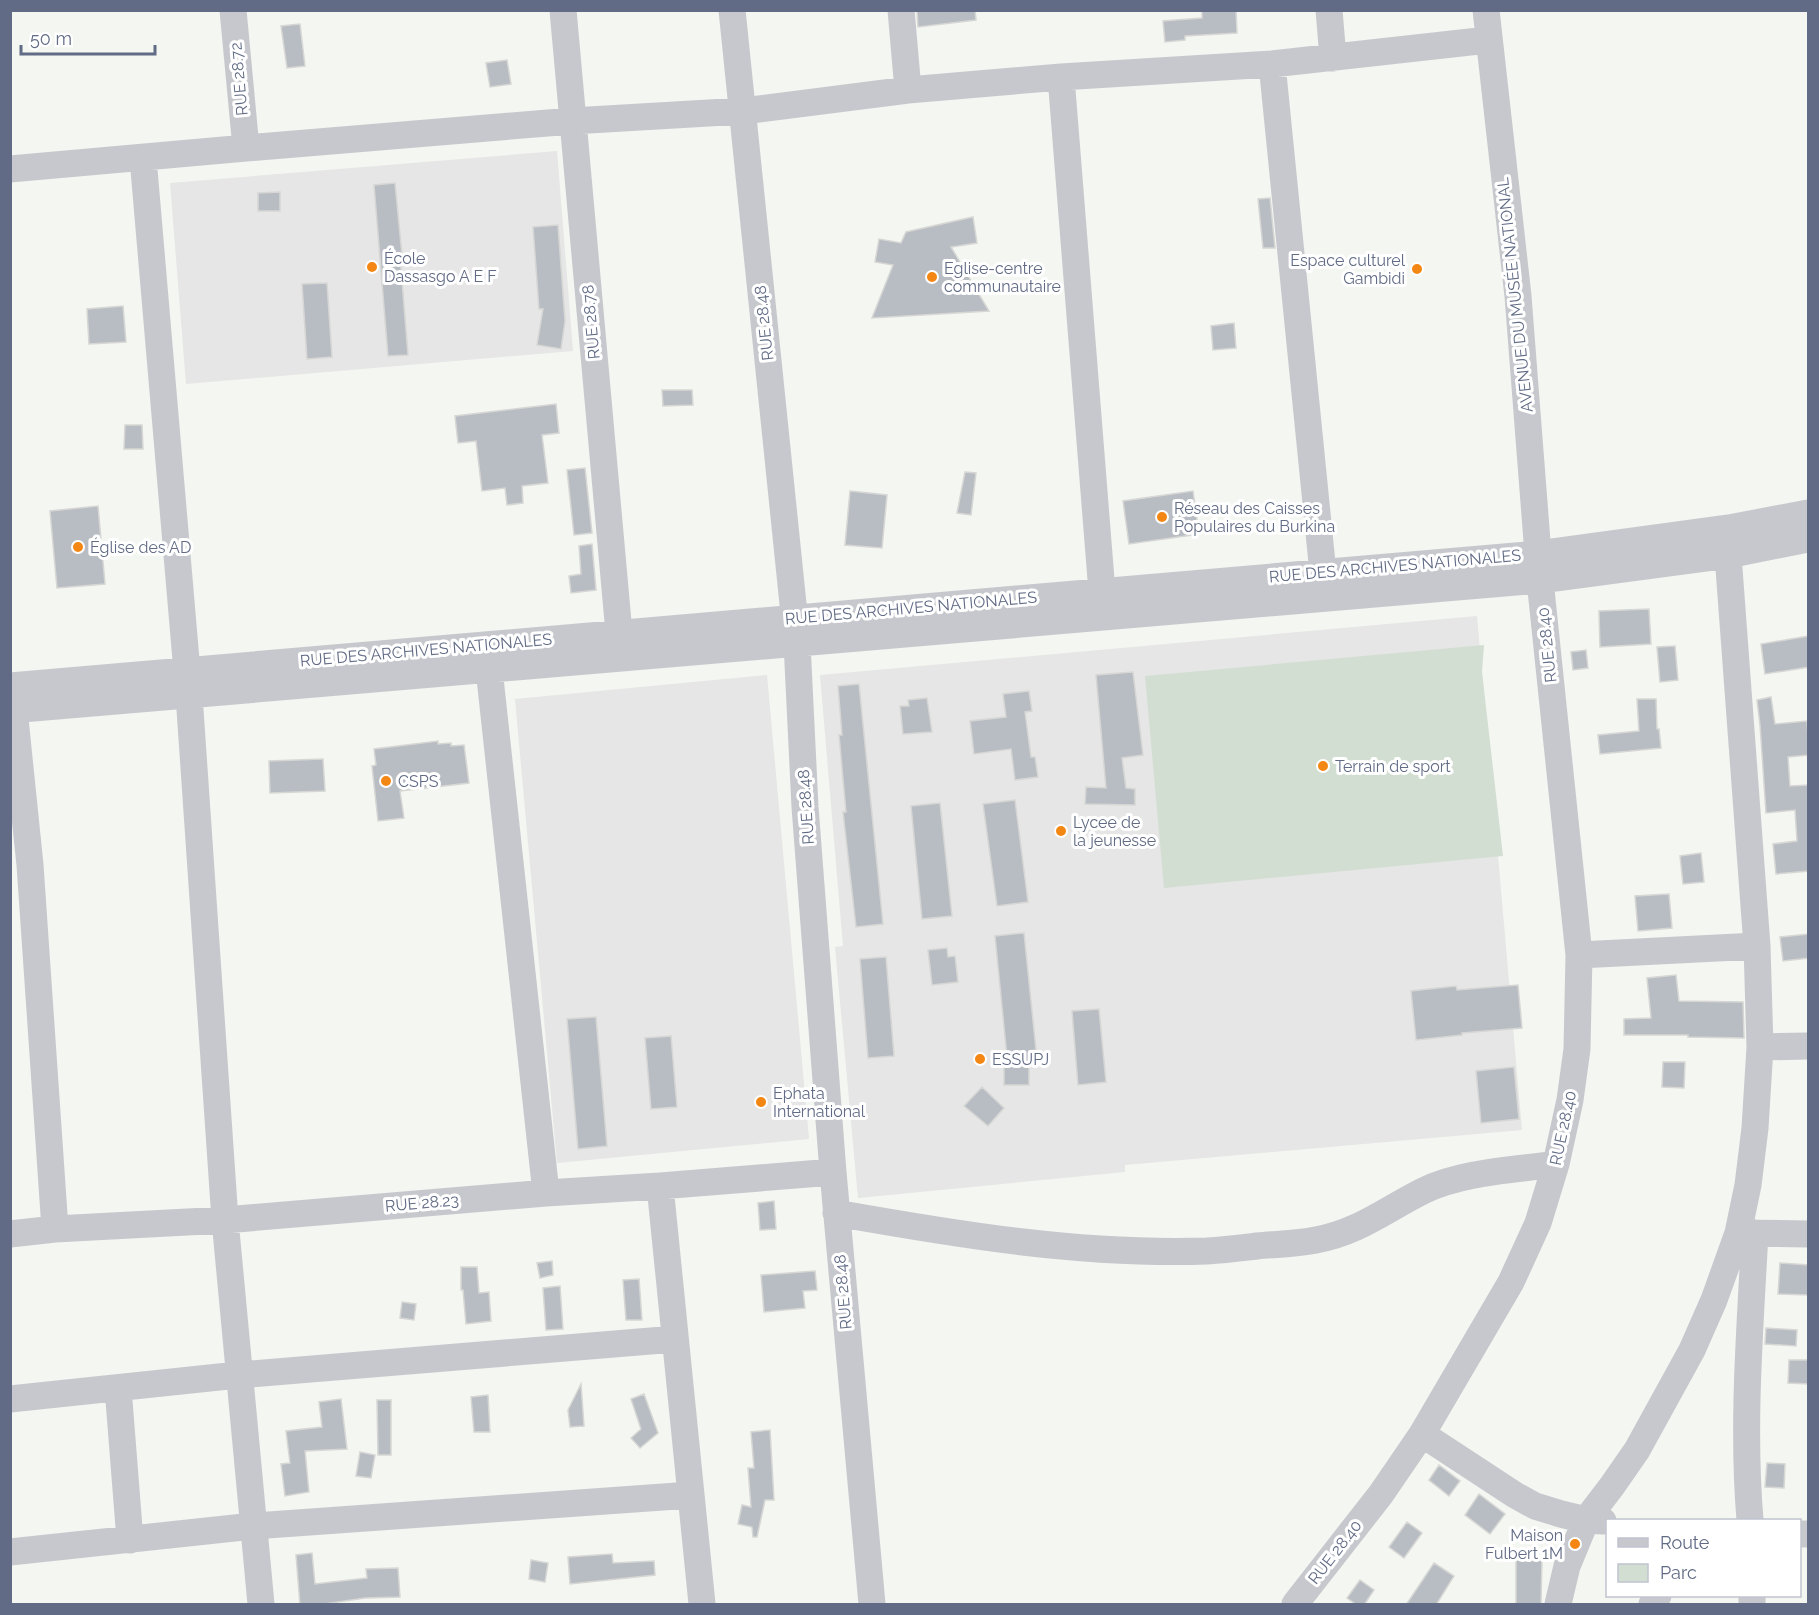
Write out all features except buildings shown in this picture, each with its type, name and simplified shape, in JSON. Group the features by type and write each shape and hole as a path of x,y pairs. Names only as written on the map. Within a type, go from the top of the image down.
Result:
{"street":[{"name":"RUE 28.72","path":"233,10 246,148"},
{"name":"RUE 28.78","path":"563,10 619,633"},
{"name":"RUE 28.48","path":"732,10 796,631 805,807 836,1213 872,1605"},
{"path":"901,10 908,90"},
{"path":"1329,10 1333,58"},
{"name":"AVENUE DU MUSÉE NATIONAL","path":"1485,10 1518,296 1539,567"},
{"path":"10,169 572,121 743,111 908,90 1061,77 1272,64 1488,40"},
{"path":"1272,64 1323,573"},
{"path":"1061,77 1102,592"},
{"path":"143,158 188,683 225,1220 261,1605"},
{"name":"RUE DES ARCHIVES NATIONALES","path":"188,683 489,669 1102,592 1323,573 1539,567 1809,513"},
{"name":"RUE DES ARCHIVES NATIONALES","path":"12,702 619,633 796,631 1539,567 1728,555 1809,538"},
{"path":"1728,555 1757,946 1760,1047 1755,1128 1748,1185 1746,1478 1750,1519"},
{"name":"RUE 28.40","path":"1295,1605 1381,1494 1422,1434 1511,1282 1538,1223 1556,1164 1570,1100 1577,1049 1579,955 1539,567"},
{"path":"489,669 546,1193"},
{"path":"12,702 20,866 55,1230"},
{"path":"1579,955 1757,946"},
{"path":"1760,1047 1809,1046"},
{"path":"836,1213 942,1232 1042,1245 1074,1248 1208,1251 1326,1238 1346,1233 1424,1191 1444,1183 1474,1176 1556,1164"},
{"name":"RUE 28.23","path":"10,1234 225,1220 833,1172"},
{"path":"660,1186 702,1605"},
{"path":"1747,1233 1809,1234"},
{"path":"1558,1605 1567,1566 1597,1520 1612,1486 1637,1450 1692,1350 1747,1233"},
{"path":"10,1399 238,1375 675,1339"},
{"path":"118,1388 130,1540"},
{"path":"1422,1434 1525,1500 1561,1514 1597,1520"},
{"path":"10,1552 253,1526 691,1495"}],"shaded area":[{"name":"École Dassasgo A E F","path":"557,151 573,351 186,384 170,183"},
{"path":"1477,616 1522,1130 1125,1165 1125,1172 858,1198 835,947 843,946 820,675"},
{"path":"767,675 809,1139 557,1163 515,699"}],"green space":[{"name":"Terrain de sport","path":"1484,645 1482,672 1503,856 1164,888 1145,676"}],"place":[{"name":"École Dassasgo A E F","path":"372,267"},
{"name":"Espace culturel Gambidi","path":"1417,269"},
{"name":"Eglise-centre communautaire","path":"932,277"},
{"name":"Réseau des Caisses Populaires du Burkina","path":"1162,517"},
{"name":"Église des AD","path":"78,547"},
{"name":"Terrain de sport","path":"1323,766"},
{"name":"CSPS","path":"386,781"},
{"name":"Lycee de la jeunesse","path":"1061,831"},
{"name":"ESSUPJ","path":"980,1059"},
{"name":"Ephata International","path":"761,1102"},
{"name":"Maison Fulbert 1M","path":"1575,1544"}]}
